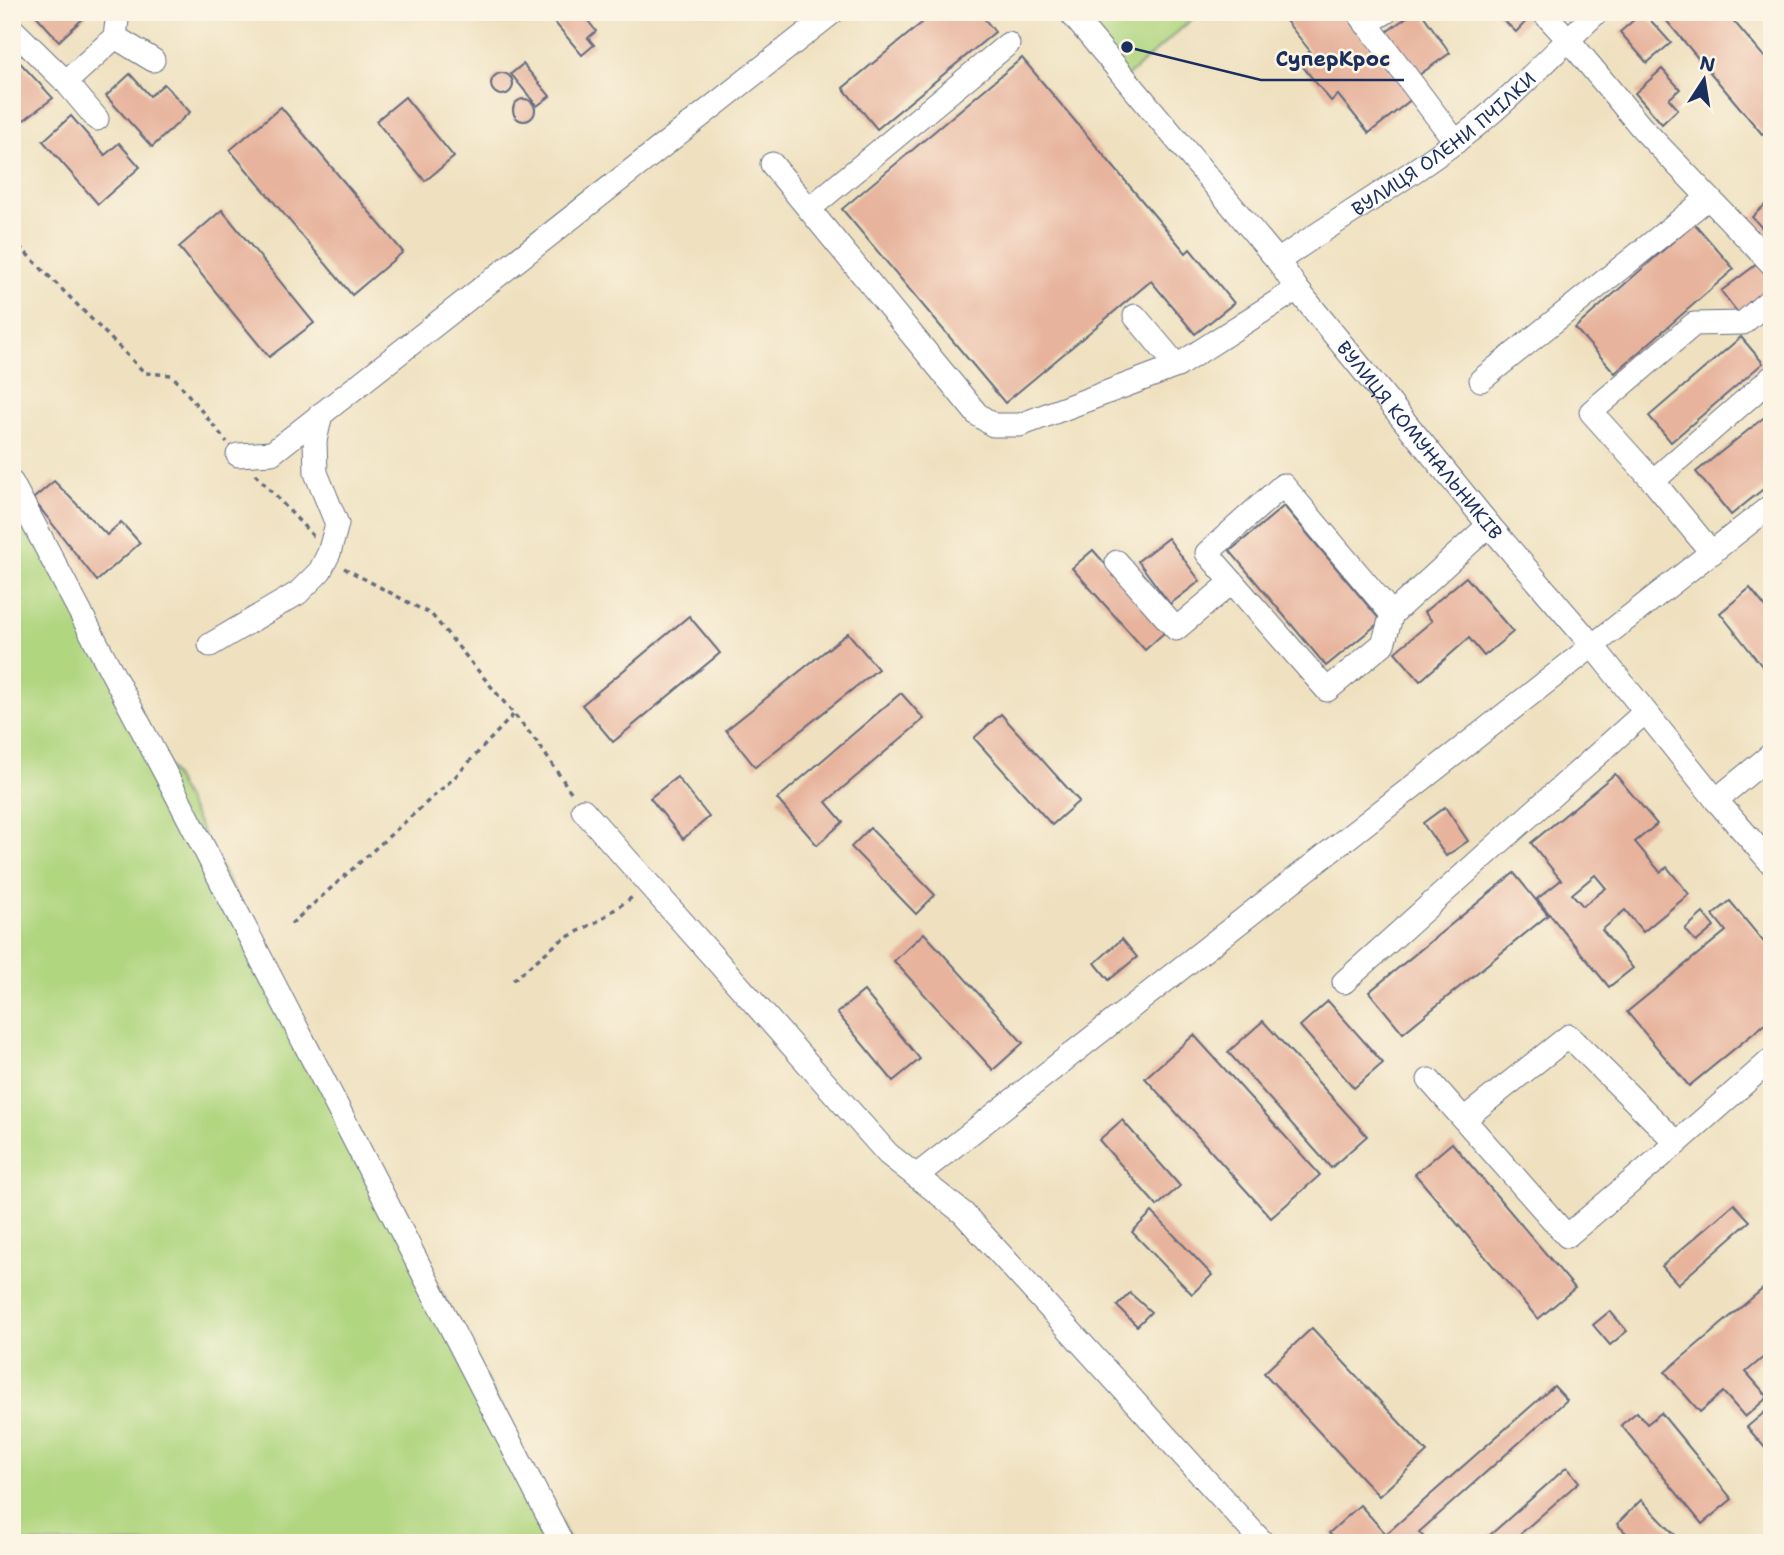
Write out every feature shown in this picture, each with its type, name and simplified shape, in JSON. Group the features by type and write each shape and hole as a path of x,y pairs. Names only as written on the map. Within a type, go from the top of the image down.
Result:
{"street":[{"path":"66,82 115,37 118,12"},
{"path":"238,455 272,453 832,12"},
{"name":"ВУЛИЦЯ КОМУНАЛЬНИКІВ","path":"1070,12 1278,261 1297,289 1489,526 1592,645 1716,800 1772,864"},
{"path":"1542,12 1641,127 1772,264"},
{"name":"ВУЛИЦЯ ОЛЕНИ ПЧІЛКИ","path":"1278,261 1456,142 1512,97 1597,12"},
{"path":"1370,16 1456,142"},
{"path":"12,29 66,82 97,119"},
{"path":"115,37 153,61"},
{"path":"809,209 1008,44"},
{"path":"772,164 977,414 993,425 1020,425 1177,366 1297,289"},
{"path":"1480,380 1708,198"},
{"path":"1713,553 1591,412 1694,324 1743,323 1772,298"},
{"path":"1135,316 1177,366"},
{"path":"1653,481 1772,377"},
{"path":"210,645 298,593 320,570 329,553 337,524 316,473 315,441 321,414"},
{"path":"12,483 180,800 562,1543"},
{"path":"1392,614 1283,485 1207,553 1327,690 1383,644 1392,614 1489,526"},
{"path":"916,1176 1772,505"},
{"path":"1117,562 1176,629 1232,582"},
{"path":"1344,982 1645,712"},
{"path":"1716,800 1772,754"},
{"path":"583,810 888,1154 963,1213 1263,1543"},
{"path":"1464,1119 1569,1036 1677,1143"},
{"path":"1429,1080 1567,1236 1772,1059"}],"path":[{"path":"12,239 145,373 172,375 238,455 340,566 432,615 537,743 583,810"},
{"path":"291,924 454,778 514,714"},
{"path":"513,980 560,941 598,921 650,884"}],"green space":[{"path":"1065,12 1200,12 1122,81"},
{"path":"12,458 34,506 571,1543 12,1543"}],"building":[{"path":"33,12 90,12 59,41"},
{"path":"546,12 581,12 596,31 588,38 594,45 582,55"},
{"path":"935,12 979,12 995,32 877,129 843,88"},
{"path":"1279,12 1343,12 1413,98 1369,133 1338,95 1331,101 1298,61 1310,51"},
{"path":"1414,12 1421,12 1450,53 1416,77 1385,33"},
{"path":"1495,12 1527,12 1531,16 1516,32"},
{"path":"1643,12 1671,43 1647,63 1620,32"},
{"path":"1726,12 1772,66 1772,126 1762,134 1660,13"},
{"path":"12,54 53,98 24,120 12,107"},
{"path":"1022,58 1186,253 1190,249 1234,303 1195,334 1151,281 1005,403 842,209"},
{"path":"523,64 550,96 537,106 511,74"},
{"path":"1662,69 1680,89 1669,99 1678,109 1662,124 1635,93"},
{"path":"498,73 506,73 513,80 513,88 506,95 498,95 491,88 491,80"},
{"path":"130,74 150,96 164,84 190,112 152,147 106,96"},
{"path":"405,97 454,157 425,181 376,121"},
{"path":"524,99 532,102 535,110 532,118 524,121 516,118 513,110 516,102"},
{"path":"281,107 403,252 352,295 230,150"},
{"path":"71,116 105,155 119,143 140,167 98,204 43,141"},
{"path":"1768,202 1772,207 1772,239 1752,217"},
{"path":"222,210 314,323 269,357 179,247"},
{"path":"1694,223 1734,269 1615,373 1575,328"},
{"path":"1761,261 1772,276 1772,290 1739,314 1721,291"},
{"path":"1741,337 1763,363 1671,442 1649,416"},
{"path":"1772,411 1772,482 1731,515 1696,472"},
{"path":"54,481 107,535 121,522 140,543 97,581 33,499"},
{"path":"1284,506 1381,621 1326,666 1230,551"},
{"path":"1168,538 1200,581 1170,604 1138,561"},
{"path":"1093,550 1165,632 1145,650 1072,568"},
{"path":"1466,577 1513,632 1484,656 1469,638 1420,681 1395,652 1432,621 1424,612"},
{"path":"1750,588 1772,615 1772,658 1762,666 1720,613"},
{"path":"689,616 720,653 613,742 582,705"},
{"path":"848,633 878,669 755,767 726,730"},
{"path":"901,693 924,719 826,802 843,822 817,845 777,799"},
{"path":"1001,714 1079,801 1052,825 974,738"},
{"path":"1615,774 1657,824 1635,842 1660,872 1667,867 1689,894 1643,932 1625,910 1602,930 1633,968 1609,987 1537,899 1561,880 1531,843","holes":["1595,875 1606,888 1583,906 1572,894"]},
{"path":"677,777 709,817 683,839 650,798"},
{"path":"1445,807 1468,841 1446,856 1423,823"},
{"path":"870,828 935,895 916,914 851,847"},
{"path":"1514,873 1548,915 1403,1033 1369,992"},
{"path":"1730,901 1772,952 1772,1018 1689,1086 1627,1012 1726,931 1713,915"},
{"path":"1703,913 1714,927 1696,942 1685,929"},
{"path":"924,933 1023,1043 993,1070 894,961"},
{"path":"1122,939 1137,957 1109,980 1095,963"},
{"path":"864,991 920,1059 893,1081 837,1013"},
{"path":"1328,1001 1383,1063 1354,1088 1300,1026"},
{"path":"1263,1021 1367,1136 1331,1168 1228,1052"},
{"path":"1194,1035 1320,1175 1271,1218 1145,1078"},
{"path":"1122,1120 1180,1186 1157,1206 1099,1140"},
{"path":"1452,1143 1575,1288 1538,1319 1415,1174"},
{"path":"1734,1204 1750,1221 1678,1284 1662,1266"},
{"path":"1152,1212 1212,1275 1192,1294 1132,1232"},
{"path":"1772,1281 1772,1350 1746,1372 1768,1397 1745,1417 1723,1392 1700,1412 1665,1372"},
{"path":"1130,1293 1151,1312 1137,1326 1117,1306"},
{"path":"1610,1311 1627,1331 1610,1345 1593,1325"},
{"path":"1312,1328 1427,1452 1379,1496 1264,1373"},
{"path":"1554,1386 1567,1400 1419,1532 1429,1543 1338,1543 1329,1533 1360,1505 1386,1534"},
{"path":"1772,1406 1772,1456 1747,1427"},
{"path":"1637,1412 1647,1424 1661,1413 1732,1499 1702,1524 1621,1425"},
{"path":"1567,1467 1579,1482 1510,1543 1481,1543"},
{"path":"1641,1500 1683,1543 1636,1543 1617,1524"}],"place":[{"name":"СуперКрос","path":"1127,47"}]}
